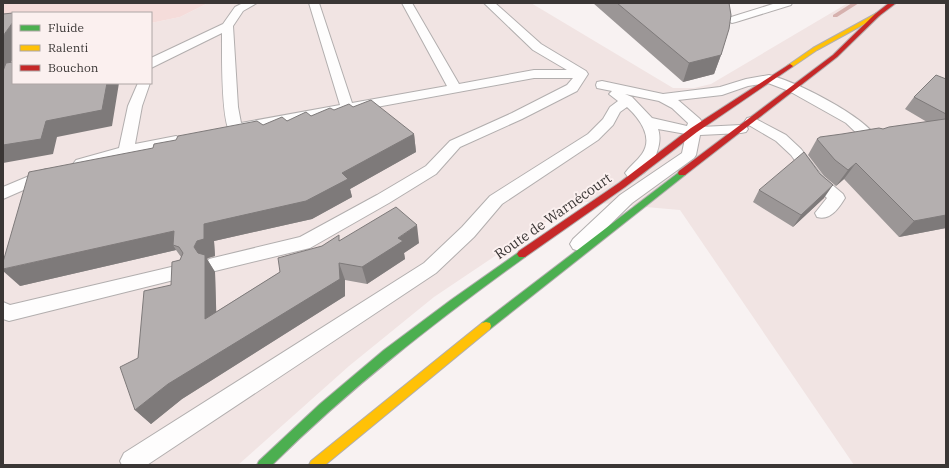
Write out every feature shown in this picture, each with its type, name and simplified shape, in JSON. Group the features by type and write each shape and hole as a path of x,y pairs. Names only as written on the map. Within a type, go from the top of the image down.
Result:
{"main road":[{"name":"Route de Warnécourt","path":"315,465 391,401 835,56 878,15 893,3"},
{"name":"Route de Warnécourt","path":"263,465 288,440 405,339 494,274 622,185 694,130 815,49 878,15"}],"lane":[{"path":"152,62 227,26 239,9 252,3"},
{"path":"314,3 347,107"},
{"path":"407,3 454,87"},
{"path":"490,3 537,47 627,100 649,122 654,135 651,152 622,185"},
{"path":"732,20 787,3"},
{"path":"227,26 231,107 235,129"},
{"path":"219,132 454,87 534,74 582,74"},
{"path":"215,264 304,243 383,199 431,170 455,144 517,116 572,88 582,74"},
{"path":"663,98 722,91 746,83 769,80 794,88 851,120 871,139"},
{"path":"126,151 135,106 144,84"},
{"path":"521,299 626,199 689,155 695,122 677,105 663,98 602,85"},
{"path":"132,461 430,268 468,232 496,200 594,137 608,122 615,110 627,100"},
{"path":"649,122 665,127 717,132 747,125 781,138 796,152 818,181 837,198 823,213"},
{"path":"3,196 3,192 47,174 126,151 188,138"},
{"path":"3,310 9,313 184,271"}],"shaded area":[{"path":"3,3 208,3 180,17 152,23 152,12 12,12 12,31 3,32"},
{"path":"208,3 531,3 673,88 694,88 711,84 848,3 946,3 946,238 944,239 946,241 946,465 854,465 680,210 577,201 434,297 349,366 238,465 3,465 3,32 12,31 12,84 152,84 152,23 180,17"}],"building":[{"path":"617,3 729,3 731,15 729,29 721,55 689,63"},
{"path":"12,13 12,23 3,36 3,14"},
{"path":"12,62 12,84 107,84 102,110 46,121 41,139 3,145 3,71 6,63"},
{"path":"936,75 946,79 946,114 914,97"},
{"path":"371,100 414,134 342,173 348,179 306,201 204,224 204,239 197,241 194,247 198,253 205,255 205,319 280,272 278,258 322,246 339,235 339,241 396,207 417,225 398,238 403,241 362,267 339,263 340,279 168,384 135,410 120,367 138,358 144,291 171,285 172,262 180,260 183,253 179,247 173,245 174,231 3,269 3,262 29,172 153,148 154,144 176,140 178,136 257,121 263,125 282,117 287,121 306,112 311,116 330,108 334,110 349,104 353,107"},
{"path":"946,119 946,215 914,221 856,163 848,170 835,160 817,139 820,137"},
{"path":"804,152 820,174 833,185 801,215 759,190"}],"waterway":[{"path":"835,16 856,3"}],"traffic: fast":[{"path":"486,326 682,173"},
{"path":"263,465 356,380 421,328 522,254"}],"traffic: slow":[{"path":"790,66 815,49 877,15"},
{"path":"315,465 486,326"}],"traffic: jam":[{"path":"682,173 835,56 877,15 893,3"},
{"path":"522,254 622,185 694,130 790,66"}]}
